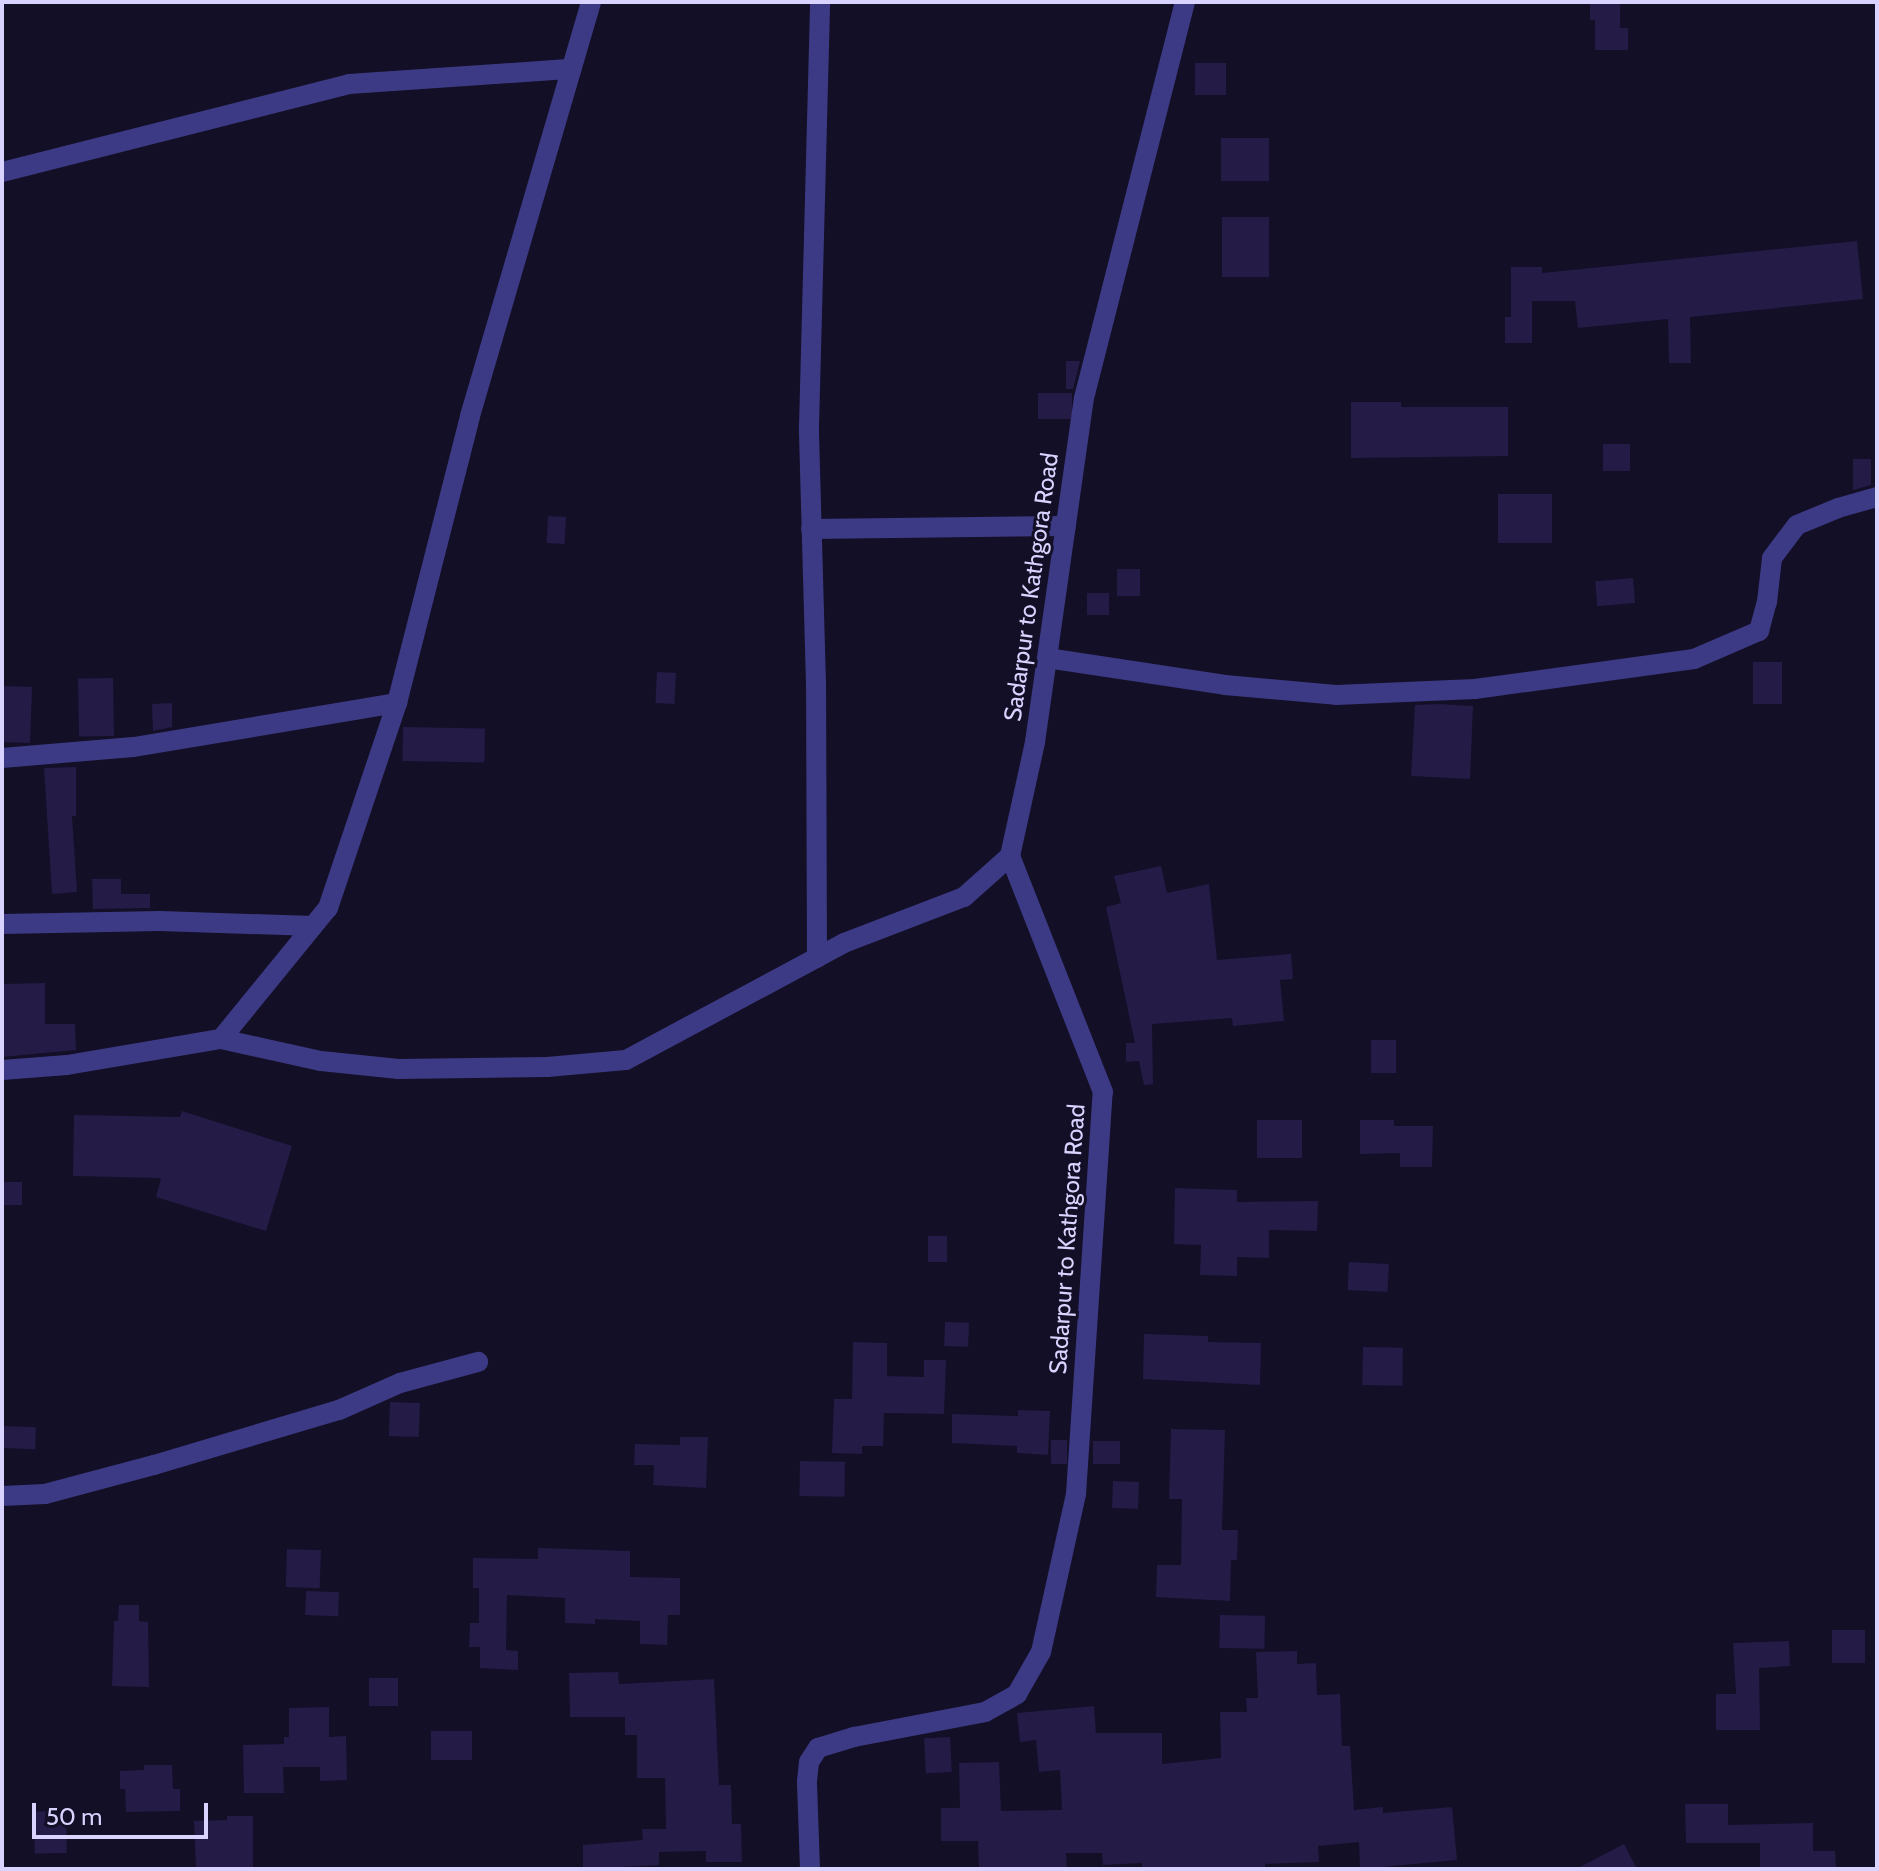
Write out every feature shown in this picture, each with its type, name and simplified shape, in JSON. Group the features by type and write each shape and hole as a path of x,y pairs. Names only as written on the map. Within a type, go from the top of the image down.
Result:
{"street":[{"path":"221,1039 328,908 397,703 470,416 591,2"},
{"path":"817,958 809,427 820,2"},
{"name":"Sadarpur to Kathgora Road","path":"810,1869 807,1781 809,1762 818,1748 854,1737 985,1712 1017,1694 1041,1652 1076,1494 1103,1092 1010,856 1035,742 1084,398 1185,2"},
{"path":"2,172 349,84 571,69"},
{"path":"1047,658 1225,685 1336,695 1475,689 1694,659 1759,631 1767,602 1772,558 1797,525 1838,508 1877,497"},
{"path":"811,529 1066,526"},
{"path":"2,758 147,745 397,703"},
{"path":"2,1070 67,1065 221,1039 321,1061 399,1069 547,1067 626,1060 844,943 964,897 1010,856"},
{"path":"2,924 160,921 313,926"},
{"path":"2,1496 45,1494 154,1465 339,1410 400,1383 478,1362"}],"building":[{"path":"1590,2 1620,2 1620,28 1628,28 1628,50 1595,50 1595,20 1590,20"},
{"path":"1195,63 1226,63 1226,95 1195,95"},
{"path":"1221,138 1269,138 1269,181 1221,181"},
{"path":"1222,217 1269,217 1269,277 1222,277"},
{"path":"1857,241 1863,299 1690,317 1691,363 1669,363 1668,319 1578,328 1575,301 1532,301 1532,343 1505,343 1505,317 1511,317 1511,267 1542,267 1542,273"},
{"path":"1066,361 1080,361 1073,389 1066,389"},
{"path":"1038,393 1072,393 1072,419 1038,419"},
{"path":"1351,402 1401,402 1401,407 1508,407 1508,456 1351,458"},
{"path":"1603,444 1630,444 1630,471 1603,471"},
{"path":"1853,459 1871,459 1871,485 1853,490"},
{"path":"1498,494 1552,494 1552,543 1498,543"},
{"path":"548,516 566,517 565,544 547,543"},
{"path":"1117,569 1140,569 1140,596 1117,596"},
{"path":"1633,578 1635,603 1597,606 1595,581"},
{"path":"1087,593 1109,593 1109,615 1087,615"},
{"path":"1753,662 1782,662 1782,704 1753,704"},
{"path":"657,672 676,673 674,704 655,703"},
{"path":"113,678 114,736 79,737 78,679"},
{"path":"2,686 32,687 30,743 2,742"},
{"path":"172,703 172,727 153,731 152,704"},
{"path":"1415,705 1473,706 1470,779 1411,776"},
{"path":"403,727 485,728 484,762 402,761"},
{"path":"76,767 76,816 72,816 77,892 52,894 44,768"},
{"path":"1161,866 1167,893 1209,884 1217,960 1291,954 1293,979 1280,980 1284,1021 1233,1026 1232,1018 1152,1024 1153,1084 1144,1085 1139,1061 1126,1062 1126,1043 1135,1043 1106,907 1121,903 1114,876"},
{"path":"92,879 121,879 121,894 150,894 150,908 93,909"},
{"path":"45,983 45,1024 75,1024 76,1050 2,1057 2,984"},
{"path":"1371,1040 1396,1040 1396,1073 1371,1073"},
{"path":"182,1111 292,1146 266,1231 156,1197 161,1178 73,1176 74,1115 180,1117"},
{"path":"1257,1120 1302,1120 1302,1158 1257,1158"},
{"path":"1360,1120 1394,1120 1394,1126 1433,1126 1432,1167 1400,1167 1400,1153 1360,1154"},
{"path":"2,1182 22,1182 22,1205 2,1205"},
{"path":"1175,1188 1237,1190 1237,1202 1318,1201 1317,1231 1269,1230 1269,1258 1237,1257 1237,1276 1200,1275 1201,1245 1174,1244"},
{"path":"928,1236 947,1236 947,1262 928,1262"},
{"path":"1349,1262 1389,1264 1387,1292 1348,1290"},
{"path":"945,1322 969,1323 968,1347 944,1346"},
{"path":"1144,1334 1208,1336 1208,1342 1261,1343 1260,1385 1143,1379"},
{"path":"853,1342 887,1343 887,1376 924,1377 924,1360 946,1360 944,1414 884,1413 883,1446 862,1446 862,1454 832,1453 834,1399 852,1399"},
{"path":"1363,1347 1403,1348 1402,1386 1362,1385"},
{"path":"390,1402 420,1403 419,1437 389,1436"},
{"path":"1018,1410 1050,1411 1048,1455 1017,1453 1017,1446 952,1443 952,1414 1018,1416"},
{"path":"2,1426 36,1427 35,1449 2,1448"},
{"path":"1171,1429 1225,1430 1222,1530 1238,1530 1237,1560 1231,1560 1230,1601 1156,1597 1157,1565 1181,1565 1182,1499 1169,1499"},
{"path":"680,1437 708,1437 706,1488 653,1485 654,1465 634,1465 635,1444 680,1445"},
{"path":"1051,1440 1067,1440 1067,1464 1051,1464"},
{"path":"1093,1441 1120,1441 1120,1464 1093,1464"},
{"path":"800,1461 845,1462 844,1497 799,1496"},
{"path":"1113,1481 1139,1482 1138,1509 1112,1508"},
{"path":"538,1548 630,1551 630,1577 680,1578 680,1615 668,1615 667,1645 640,1644 640,1621 595,1619 595,1624 565,1623 565,1598 507,1595 506,1650 518,1651 518,1670 480,1668 480,1647 469,1647 470,1623 479,1623 479,1588 473,1588 473,1558 538,1559"},
{"path":"287,1549 321,1550 320,1588 286,1587"},
{"path":"306,1591 339,1592 338,1616 305,1615"},
{"path":"119,1605 139,1605 139,1621 148,1622 149,1687 112,1686 114,1621 118,1621"},
{"path":"1220,1615 1265,1616 1264,1649 1219,1648"},
{"path":"1832,1630 1865,1630 1865,1663 1832,1663"},
{"path":"1789,1641 1790,1666 1759,1668 1760,1730 1716,1730 1716,1694 1736,1694 1733,1643"},
{"path":"1297,1651 1297,1664 1316,1663 1317,1695 1340,1694 1342,1746 1350,1746 1354,1810 1383,1807 1383,1813 1452,1807 1457,1860 1360,1869 1359,1842 1318,1846 1319,1862 1265,1864 1265,1869 1142,1869 1142,1863 1103,1865 1102,1853 1066,1853 1067,1869 979,1868 978,1841 941,1841 941,1808 960,1808 959,1763 999,1762 1001,1811 1062,1810 1060,1770 1039,1772 1036,1740 1020,1742 1017,1713 1094,1706 1096,1733 1162,1733 1162,1764 1221,1758 1220,1712 1247,1712 1246,1698 1258,1698 1256,1652"},
{"path":"618,1672 619,1684 714,1679 719,1785 731,1785 732,1824 741,1824 742,1862 706,1862 706,1851 659,1852 659,1865 583,1869 583,1845 643,1840 642,1829 666,1829 665,1778 637,1778 637,1735 625,1735 625,1717 570,1717 569,1673"},
{"path":"369,1678 398,1678 398,1706 369,1706"},
{"path":"329,1707 329,1737 346,1736 347,1780 320,1781 320,1767 283,1767 284,1793 244,1793 243,1745 284,1744 284,1737 289,1737 289,1708"},
{"path":"431,1731 472,1731 472,1760 431,1760"},
{"path":"950,1737 952,1772 926,1773 924,1738"},
{"path":"144,1765 172,1765 173,1789 180,1789 180,1811 126,1812 125,1789 120,1789 120,1771 144,1770"},
{"path":"1685,1804 1728,1804 1728,1825 1813,1823 1813,1851 1835,1851 1836,1869 1760,1869 1760,1843 1686,1843"},
{"path":"66,1811 67,1853 35,1854 34,1812"},
{"path":"227,1816 253,1816 253,1869 196,1869 194,1821 227,1820"},
{"path":"1624,1844 1637,1869 1576,1869"}]}
